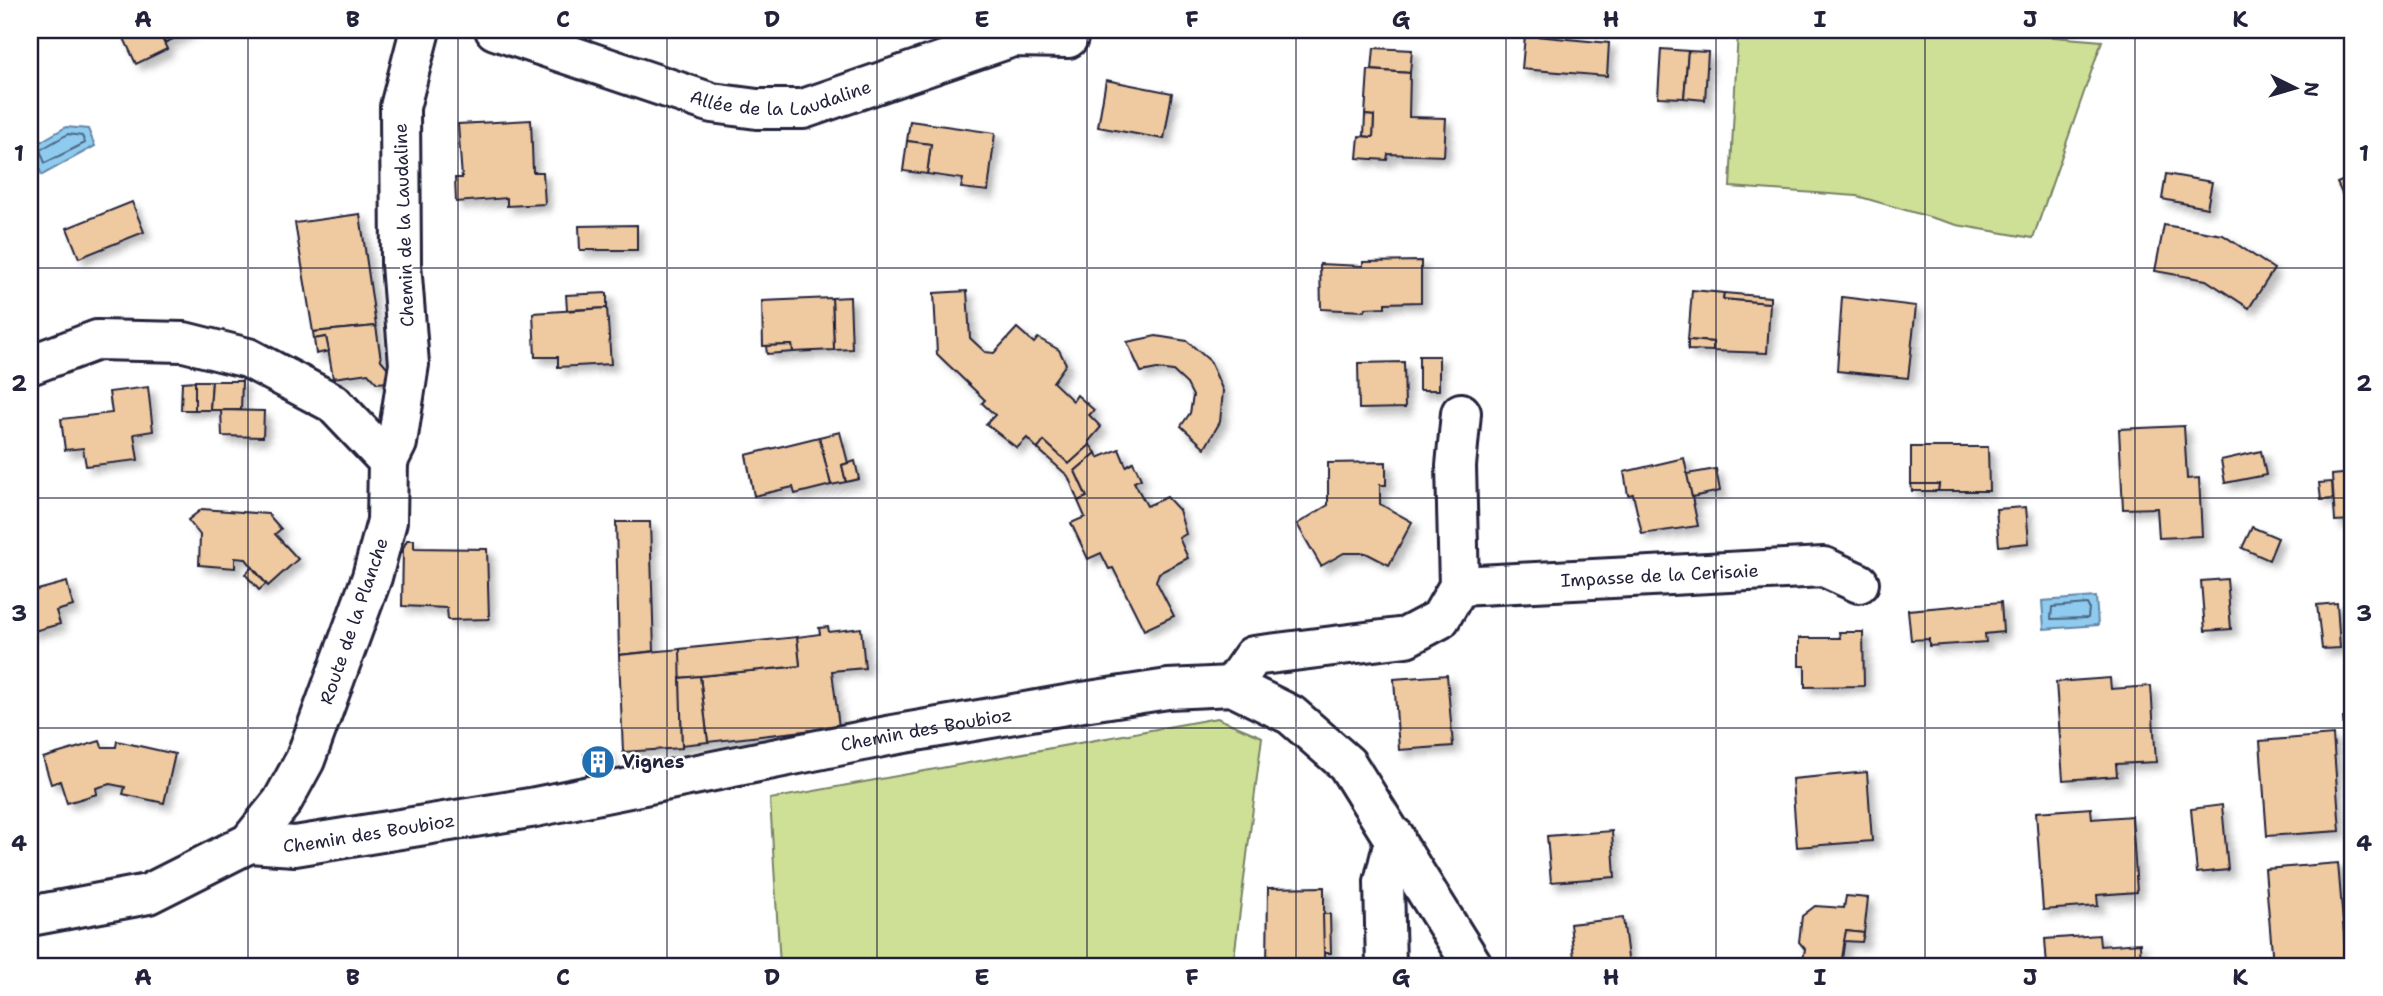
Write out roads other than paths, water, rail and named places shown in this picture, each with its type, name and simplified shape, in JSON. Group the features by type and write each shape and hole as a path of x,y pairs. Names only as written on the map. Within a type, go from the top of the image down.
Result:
{"street":[{"name":"Chemin de la Laudaline","path":"388,461 397,443 409,364 401,264 400,107 420,30"},
{"name":"Allée de la Laudaline","path":"495,30 712,103 757,109 803,109 1013,37 1068,38"},
{"path":"30,365 97,340 184,342 248,358 333,402 388,461"},
{"path":"1232,686 1253,656 1406,637 1440,619 1459,586 1456,466 1461,413"},
{"name":"Route de la Planche","path":"30,916 148,894 249,843 282,802 305,760 372,578 387,521 388,461"},
{"name":"Impasse de la Cerisaie","path":"1459,586 1824,567 1859,583"},
{"name":"Chemin des Boubioz","path":"249,843 295,846 530,808 952,724 1168,689 1232,686 1291,715 1348,764 1473,966"},
{"path":"1386,966 1384,882 1395,836"}],"water":[{"path":"66,127 88,129 95,146 42,175 30,148"},
{"path":"2096,597 2098,625 2044,629 2042,601"}],"place":[{"name":"Vignes","path":"598,762"}]}
